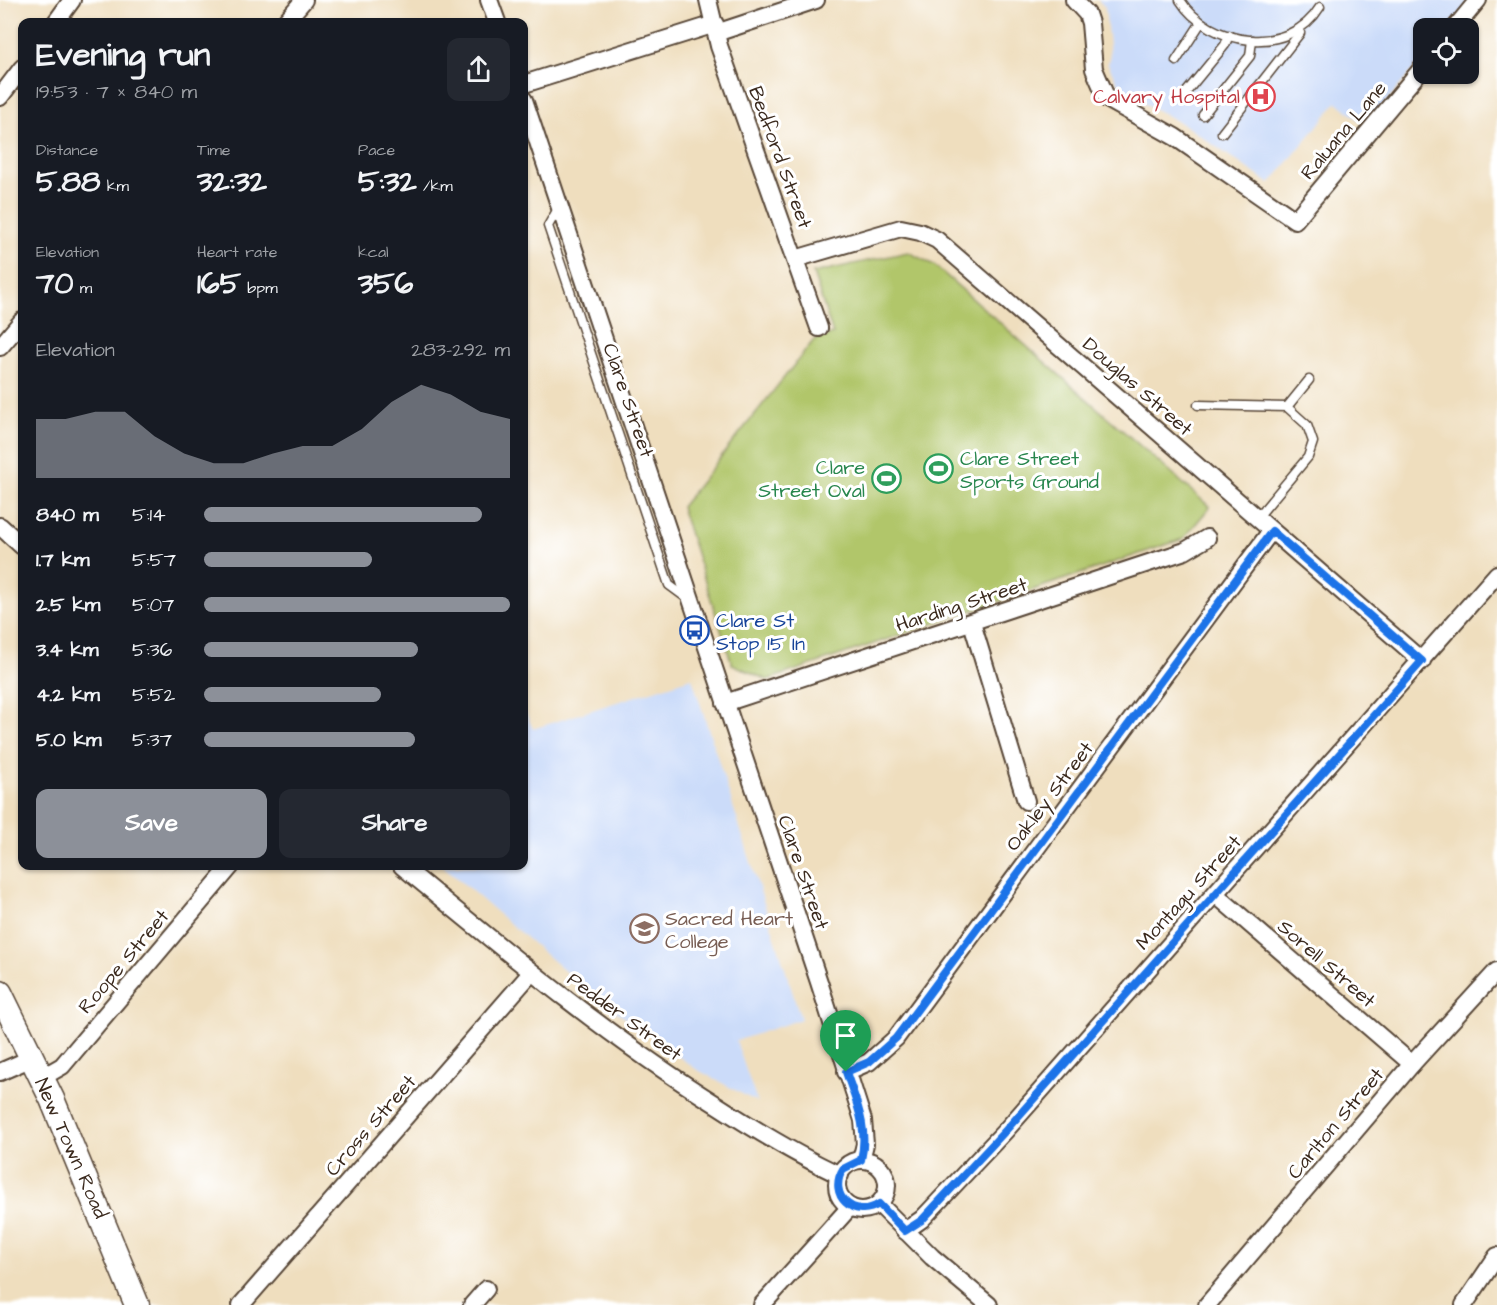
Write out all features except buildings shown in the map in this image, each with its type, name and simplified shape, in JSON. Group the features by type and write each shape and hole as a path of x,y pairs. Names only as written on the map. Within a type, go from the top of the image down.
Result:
{"main road":[{"name":"New Town Road","path":"0,993 37,1068 130,1283 137,1305"}],"street":[{"path":"59,18 72,0"},
{"path":"288,18 304,0"},
{"path":"489,0 496,18"},
{"name":"Bedford Street","path":"708,0 715,28 819,328"},
{"path":"528,83 816,0"},
{"name":"Raluana Lane","path":"1074,0 1087,14 1090,23 1094,69 1107,99 1175,137 1295,220 1413,79"},
{"path":"1463,18 1478,0"},
{"path":"0,97 18,73"},
{"name":"Clare Street","path":"528,127 531,148 560,205 819,982 863,1120 865,1144 861,1160"},
{"name":"Douglas Street","path":"795,259 901,228 920,232 937,240 1422,661"},
{"path":"0,347 18,326"},
{"path":"0,526 18,542"},
{"name":"Oakley Street","path":"846,1072 869,1062 896,1038 1272,531"},
{"name":"Harding Street","path":"725,703 972,624 1185,551 1207,538"},
{"name":"Montagu Street","path":"905,1231 922,1220 1006,1130 1497,574"},
{"path":"972,624 1026,801"},
{"name":"Roope Street","path":"0,1072 62,1066 228,870"},
{"name":"Pedder Street","path":"407,870 531,973 679,1081 794,1154 840,1175"},
{"name":"Sorell Street","path":"1215,894 1412,1064"},
{"name":"Carlton Street","path":"1207,1305 1412,1064 1497,971"},
{"name":"Cross Street","path":"240,1305 531,973"},
{"path":"861,1160 876,1164 886,1176 887,1191 879,1204 865,1210 850,1207 840,1196 840,1175 848,1164 861,1160"},
{"path":"879,1204 905,1231 987,1304"},
{"path":"762,1305 850,1207"},
{"path":"1464,1305 1497,1256"},
{"path":"472,1305 486,1289"}],"lane":[{"path":"1180,0 1189,15 1200,24 1229,35 1252,40 1271,40 1292,35 1306,25"},
{"path":"1222,133 1320,7"},
{"path":"1176,61 1200,24"},
{"path":"1184,95 1224,45 1229,35"},
{"path":"1203,114 1250,56 1252,40"},
{"path":"1287,407 1309,380"},
{"path":"1198,405 1287,407 1307,425 1311,434 1311,450 1302,465 1257,518"}],"shaded area":[{"name":"Calvary Hospital","path":"1098,0 1473,0 1458,18 1413,18 1413,70 1366,126 1337,102 1270,184 1186,126 1122,91 1108,64 1110,54 1105,7"},
{"name":"Sacred Heart College","path":"692,678 801,1019 736,1041 757,1102 696,1069 589,992 448,870 528,870 528,718 533,729"}],"green space":[{"name":"Clare Street Sports Ground","path":"908,252 934,265 1210,507 1183,539 767,680 732,664 681,507 814,340 833,334 813,273"}],"place":[{"name":"Calvary Hospital","path":"1261,96"},
{"name":"Clare Street Sports Ground","path":"939,469"},
{"name":"Clare Street Oval","path":"886,479"},
{"name":"Clare St Stop 15 In","path":"695,631"},
{"name":"Sacred Heart College","path":"644,929"}],"route":[{"path":"1272,531 1422,661 1006,1130 922,1220 905,1231 879,1204 865,1210 857,1209 850,1207 840,1196 838,1182 840,1175 848,1164 861,1160 865,1144 863,1120 846,1072 869,1062 896,1038 1272,531"}]}
